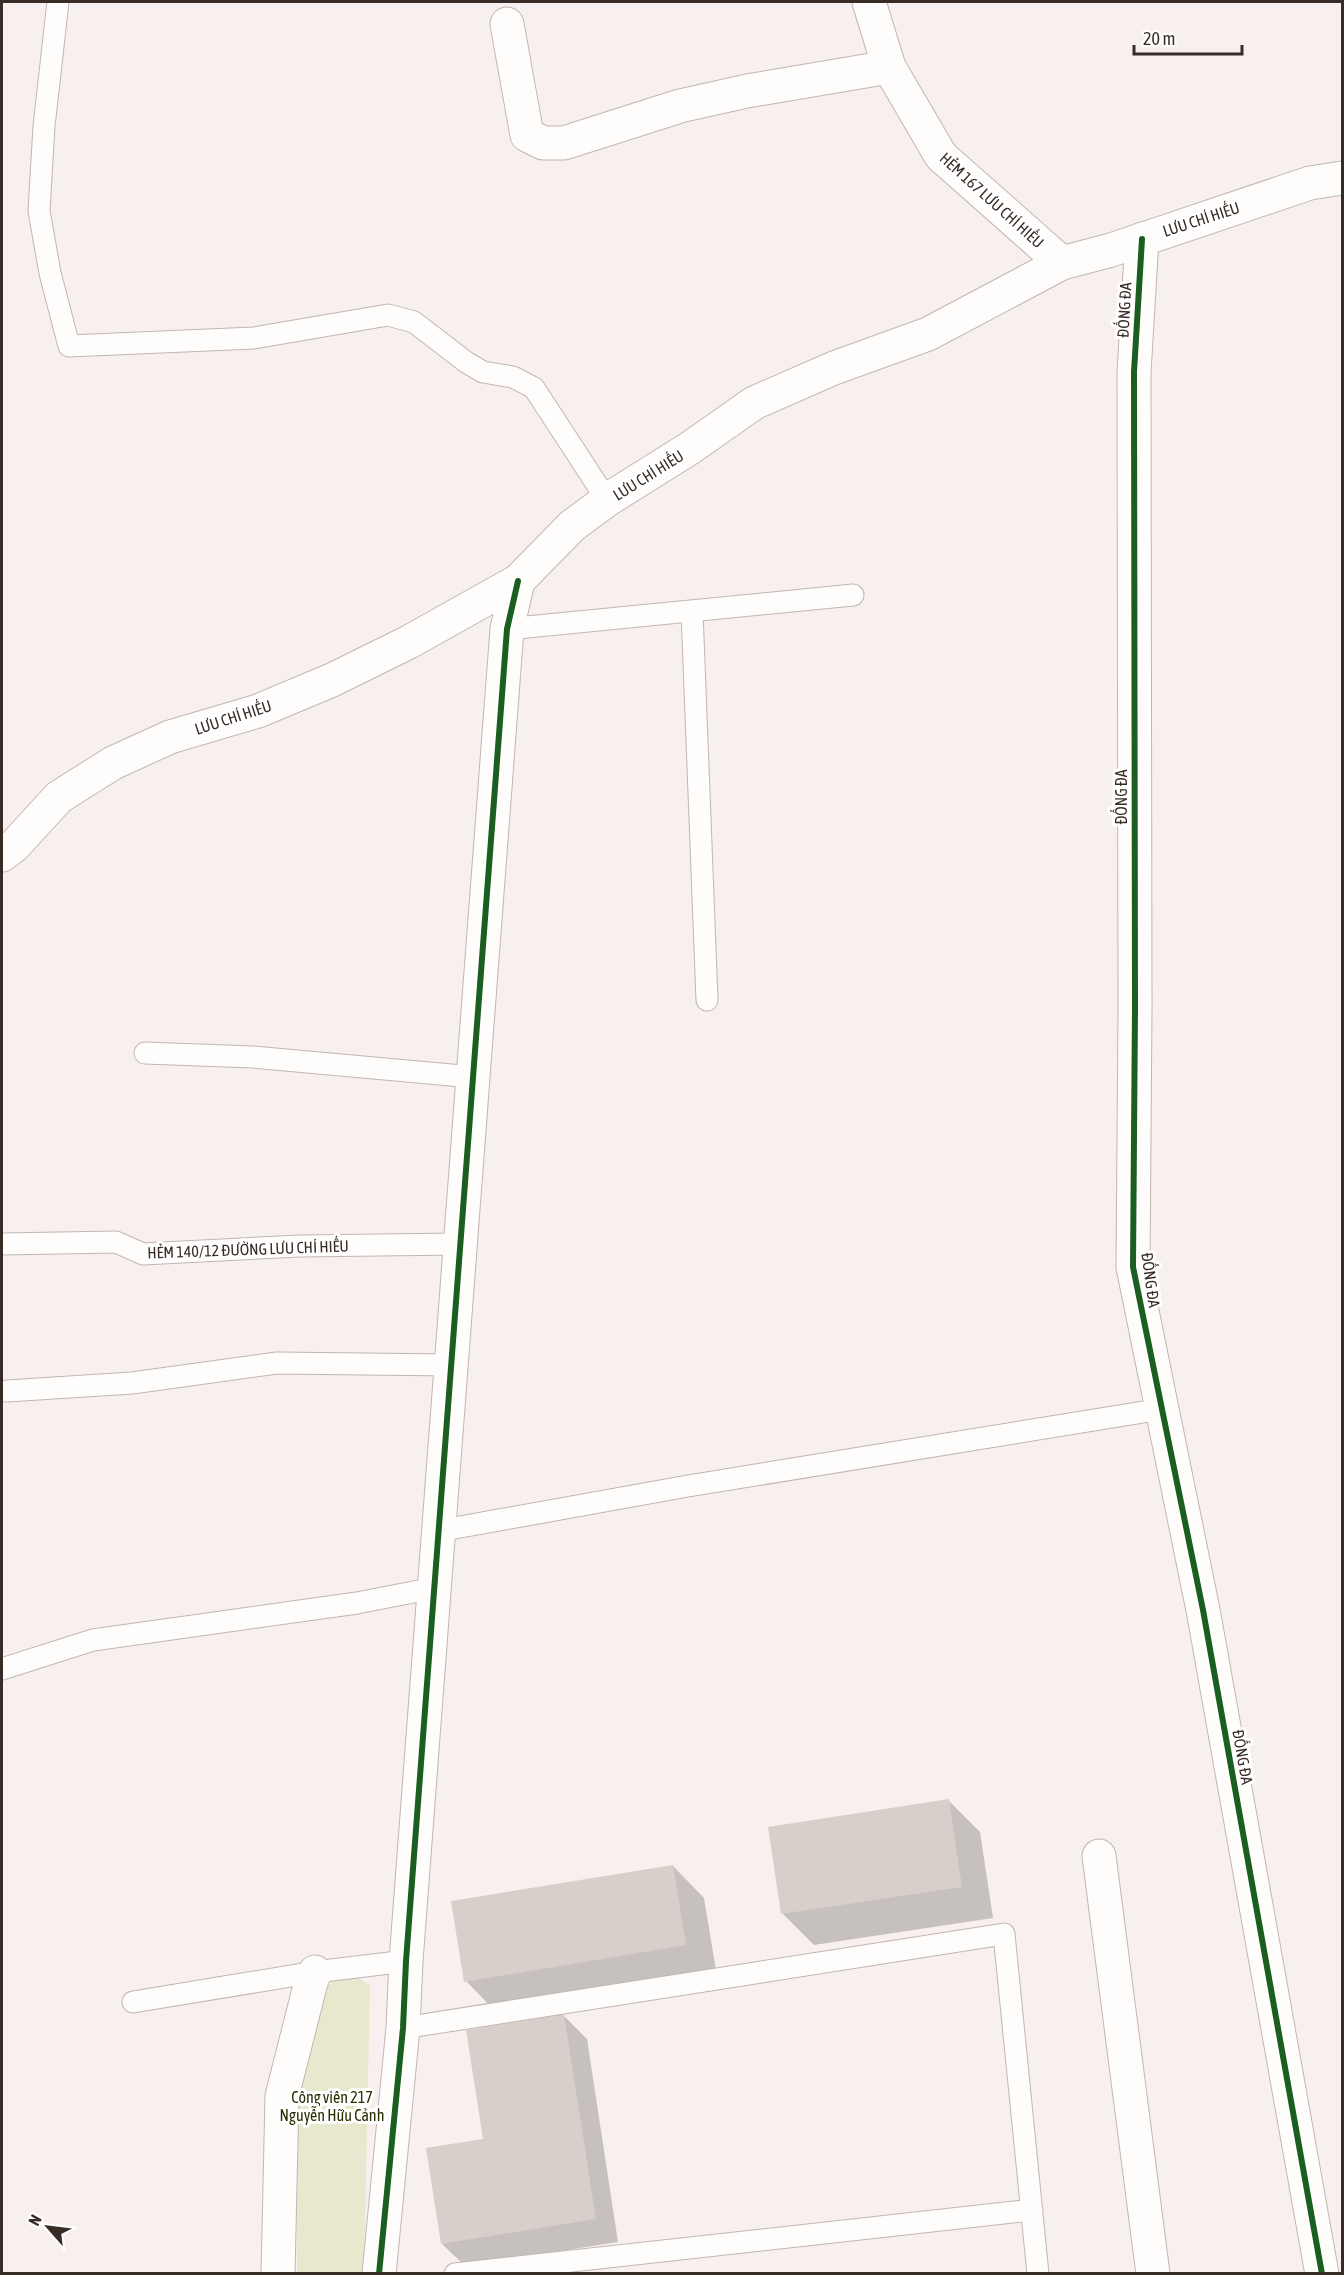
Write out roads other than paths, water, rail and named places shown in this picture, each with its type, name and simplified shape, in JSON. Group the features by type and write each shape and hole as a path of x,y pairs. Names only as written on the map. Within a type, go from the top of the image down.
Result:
{"street":[{"name":"HẺM 167 LƯU CHÍ HIẾU","path":"869,2 889,67 941,156 1062,263"},
{"path":"507,24 527,135 543,143 564,143 680,106 736,93 889,67"},
{"name":"LƯU CHÍ HIẾU","path":"2,855 14,846 58,797 112,763 170,737 258,711 332,680 409,642 518,581 572,526 754,403 834,369 928,334 1062,263 1111,250 1310,183 1342,178"},
{"name":"ĐỐNG ĐA","path":"1142,239 1134,372 1133,1267 1203,1610 1322,2274"},
{"path":"379,2274 402,2028 507,629 518,581"},
{"path":"1099,1856 1153,2274"},
{"path":"278,2274 282,2096 315,1972"}],"lane":[{"path":"58,2 44,126 39,211 50,273 69,346 254,338 388,315 414,322 466,362 483,372 513,377 534,388 608,500"},
{"path":"507,629 853,595"},
{"path":"692,611 707,1000"},
{"path":"145,1053 253,1057 473,1077"},
{"name":"HẺM 140/12 ĐƯỜNG LƯU CHÍ HIẾU","path":"2,1244 116,1242 143,1254 299,1246 460,1244"},
{"path":"7,1391 132,1383 277,1363 451,1365"},
{"path":"438,1530 688,1486 1162,1409"},
{"path":"2,1670 93,1640 357,1603 434,1588"},
{"path":"402,2028 1004,1934 1038,2274"},
{"path":"133,2002 315,1972 406,1961"},
{"path":"455,2274 1032,2210"}],"park label":[{"name":"Công viên 217 Nguyễn Hữu Cảnh","path":"332,2106"}]}
